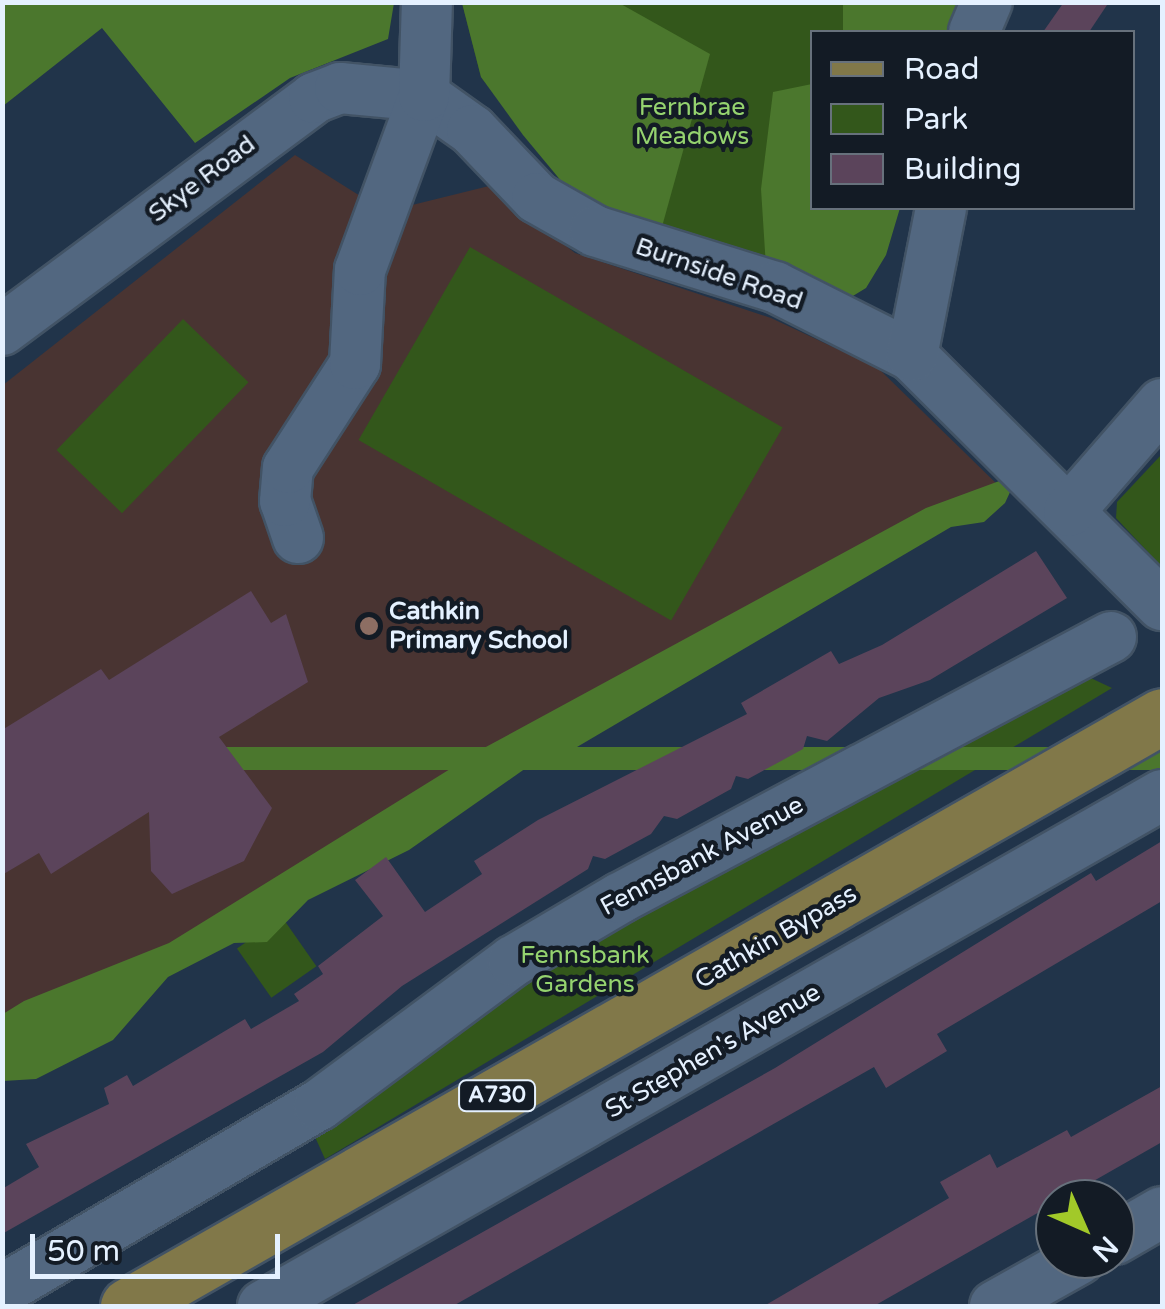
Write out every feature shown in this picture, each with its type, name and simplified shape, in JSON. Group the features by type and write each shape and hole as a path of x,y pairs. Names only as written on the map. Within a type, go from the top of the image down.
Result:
{"main road":[{"name":"Cathkin Bypass","path":"128,1306 1162,716"}],"street":[{"path":"298,538 285,501 288,468 355,364 360,270 424,96 427,2"},
{"path":"975,30 987,2"},
{"name":"Skye Road","path":"2,330 314,98 340,88 424,96"},
{"name":"Burnside Road","path":"424,96 472,130 537,198 595,231 775,287 912,356 1162,605"},
{"path":"912,356 940,210"},
{"path":"1069,511 1162,404"},
{"name":"Fennsbank Avenue","path":"2,1290 319,1105 513,961 620,898 1111,636"},
{"name":"St Stephen's Avenue","path":"263,1306 1162,795"},
{"path":"1135,1228 1162,1212"},
{"path":"995,1306 1043,1279"}],"shaded area":[{"name":"Cathkin Primary School","path":"295,155 365,199 400,208 489,186 575,253 771,318 878,368 1002,489 216,923 3,1023 3,385"}],"green space":[{"path":"3,2 394,3 388,39 290,78 195,143 102,28 3,106"},
{"name":"Fernbrae Meadows","path":"462,3 959,3 951,30 810,30 810,210 899,210 866,288 658,241 562,182 481,77"},
{"path":"462,3 619,3 710,54 658,241 562,182 523,135 481,77"},
{"path":"843,3 959,3 959,30 843,30"},
{"path":"810,84 810,210 899,210 886,255 866,288 843,302 766,267 761,189 773,92"},
{"path":"470,247 783,428 671,621 358,440"},
{"path":"183,319 248,382 122,513 57,450"},
{"path":"1162,454 1162,567 1116,518 1117,502"},
{"path":"1002,480 1011,490 1005,503 984,522 951,527 577,747 546,754 409,850 308,900 267,942 234,943 168,977 113,1040 36,1079 3,1081 3,1014 24,1001 169,943 484,748 926,508"},
{"name":"Fennsbank Gardens","path":"1080,673 1112,688 325,1159 311,1128 491,995"},
{"path":"38,747 1162,747 1162,770 38,770"},
{"path":"282,917 316,966 271,998 237,949"}],"building":[{"path":"1064,2 1109,2 1090,30 1044,30"},
{"path":"1036,551 1067,598 930,680 879,698 827,741 807,736 803,749 748,779 736,776 731,789 677,819 664,816 651,834 605,859 593,856 588,869 402,986 323,1052 2,1234 2,1189 39,1167 26,1144 109,1104 104,1088 127,1075 133,1086 245,1019 251,1029 299,1001 294,994 323,974 318,966 383,916 355,880 386,857 425,912 482,874 474,861 538,820 747,714 741,703 831,651 839,664 882,645"},
{"path":"251,591 271,623 286,614 308,682 219,737 272,808 244,861 172,894 151,871 149,812 51,874 39,853 2,875 2,730 101,669 109,680"},
{"path":"1162,841 1162,901 937,1034 947,1051 886,1088 874,1067 453,1306 351,1306 775,1068 1091,873 1096,881"},
{"path":"1162,1086 1162,1142 1097,1179 1035,1179 1035,1214 874,1306 764,1306 949,1198 940,1182 990,1154 997,1168 1067,1130 1071,1137"}],"place":[{"name":"Cathkin Primary School","path":"369,626"}]}
